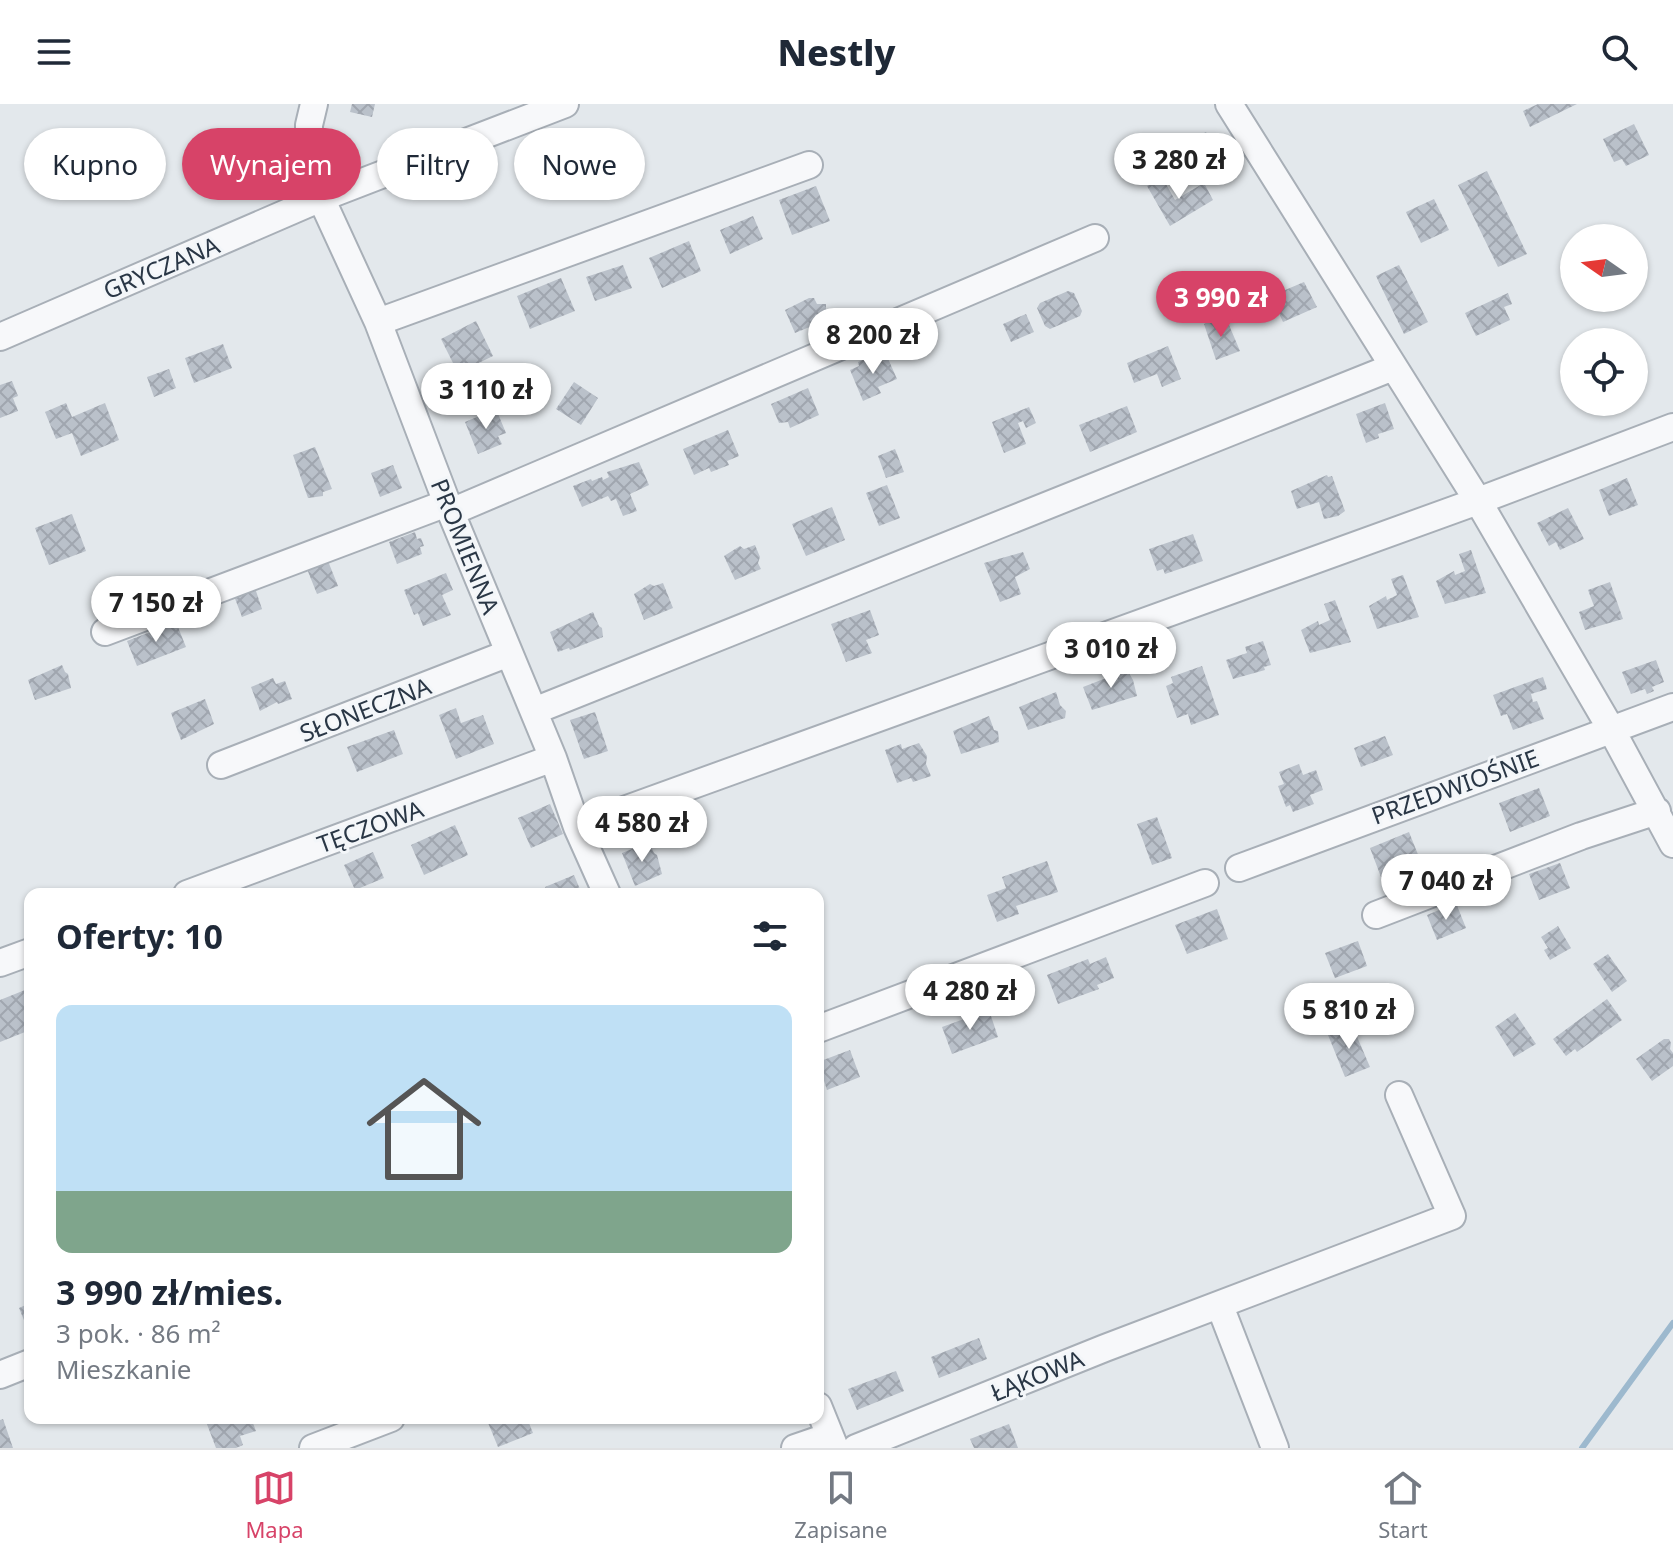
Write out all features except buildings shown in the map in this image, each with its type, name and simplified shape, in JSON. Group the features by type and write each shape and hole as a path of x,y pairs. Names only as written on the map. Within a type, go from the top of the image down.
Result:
{"street":[{"path":"309,128 314,104"},
{"name":"GRYCZANA","path":"361,183 565,104"},
{"path":"1229,104 1478,501 1611,729 1673,844"},
{"path":"378,322 809,165"},
{"name":"GRYCZANA","path":"0,337 316,200"},
{"name":"PROMIENNA","path":"322,200 378,322 449,507 604,888"},
{"path":"105,632 449,507 1095,238"},
{"path":"534,711 1393,367"},
{"path":"577,827 1478,501 1673,427"},
{"name":"SŁONECZNA","path":"221,765 509,653"},
{"name":"PRZEDWIOŚNIE","path":"1239,868 1673,707"},
{"name":"TĘCZOWA","path":"203,888 553,758"},
{"path":"1376,915 1581,836 1657,811"},
{"path":"824,1027 1205,883"},
{"path":"0,963 24,954"},
{"name":"ŁĄKOWA","path":"856,1448 1105,1348 1452,1216 1399,1095"},
{"path":"1220,1306 1275,1448"},
{"path":"0,1375 24,1365"},
{"path":"795,1448 833,1442 824,1420"},
{"path":"313,1448 375,1424"}],"waterway":[{"path":"1582,1448 1673,1323"}]}
